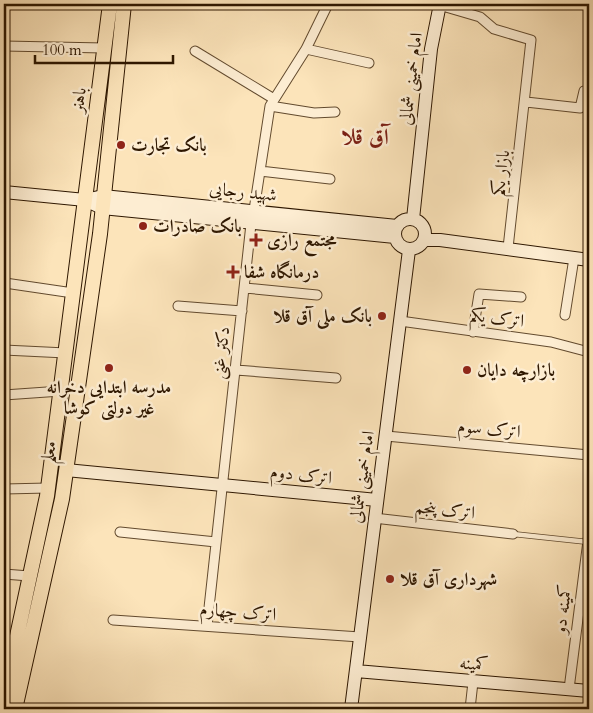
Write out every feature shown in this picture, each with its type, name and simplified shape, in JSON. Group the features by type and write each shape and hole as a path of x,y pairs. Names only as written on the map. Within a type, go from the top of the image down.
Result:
{"main road":[{"name":"باهنر","path":"85,200 110,4"},
{"name":"باهنر","path":"103,202 124,4"},
{"name":"امام خمینی شمالی","path":"413,219 431,49 439,4"},
{"name":"شهید رجایی","path":"4,192 103,202 252,224 396,231"},
{"name":"معلم","path":"4,697 6,676 48,492 85,200"},
{"name":"شهید رجایی","path":"103,202 254,210 396,231"},
{"name":"معلم","path":"15,709 62,499 103,202"},
{"path":"413,219 422,224 426,235 425,240 418,248 409,250 398,243 396,231 402,221 413,219"},
{"path":"425,240 508,248 589,260"},
{"name":"امام خمینی شمالی","path":"351,709 409,250"},
{"name":"اترک دوم","path":"66,470 377,500"},
{"path":"48,492 53,504 62,499"},
{"name":"کمینه","path":"356,671 589,690"}],"street":[{"path":"254,210 272,103 306,49 328,4"},
{"name":"بازار یکم","path":"439,4 480,17 494,29 531,40 526,102 508,248"},
{"path":"4,46 104,48"},
{"path":"306,49 369,63"},
{"path":"195,51 272,103 314,113 335,112"},
{"path":"526,102 580,108 584,91 589,92"},
{"path":"260,171 330,179"},
{"name":"دکتر غنی","path":"206,626 252,224"},
{"path":"565,315 574,258"},
{"path":"5,283 73,292"},
{"path":"245,288 317,295"},
{"path":"473,332 479,294 520,297"},
{"path":"178,306 242,311"},
{"name":"اترک یکم","path":"400,321 551,342 589,352"},
{"path":"4,350 66,353"},
{"path":"236,370 336,378"},
{"path":"4,395 61,391"},
{"name":"اترک سوم","path":"386,436 589,455"},
{"path":"4,488 48,492"},
{"name":"اترک پنجم","path":"374,518 513,534"},
{"path":"120,532 216,542"},
{"name":"کمینه دو","path":"569,689 585,597 589,532"},
{"path":"4,574 29,576"},
{"name":"اترک چهارم","path":"113,620 360,638"},
{"path":"470,709 473,682"}],"lane":[{"path":"513,534 588,542"}],"place":[{"name":"بانک تجارت","path":"121,145"},
{"name":"بانک صادرات","path":"143,226"},
{"name":"مجتمع رازی","path":"256,240"},
{"name":"درمانگاه شفا","path":"233,272"},
{"name":"بانک ملی آق قلا","path":"382,316"},
{"name":"مدرسه ابتدایی دخرانه غیر دولتی کوشا","path":"109,368"},
{"name":"بازارچه دایان","path":"467,370"},
{"name":"شهرداری آق قلا","path":"390,579"}],"district":[{"name":"آق قلا","path":"365,137"}]}
